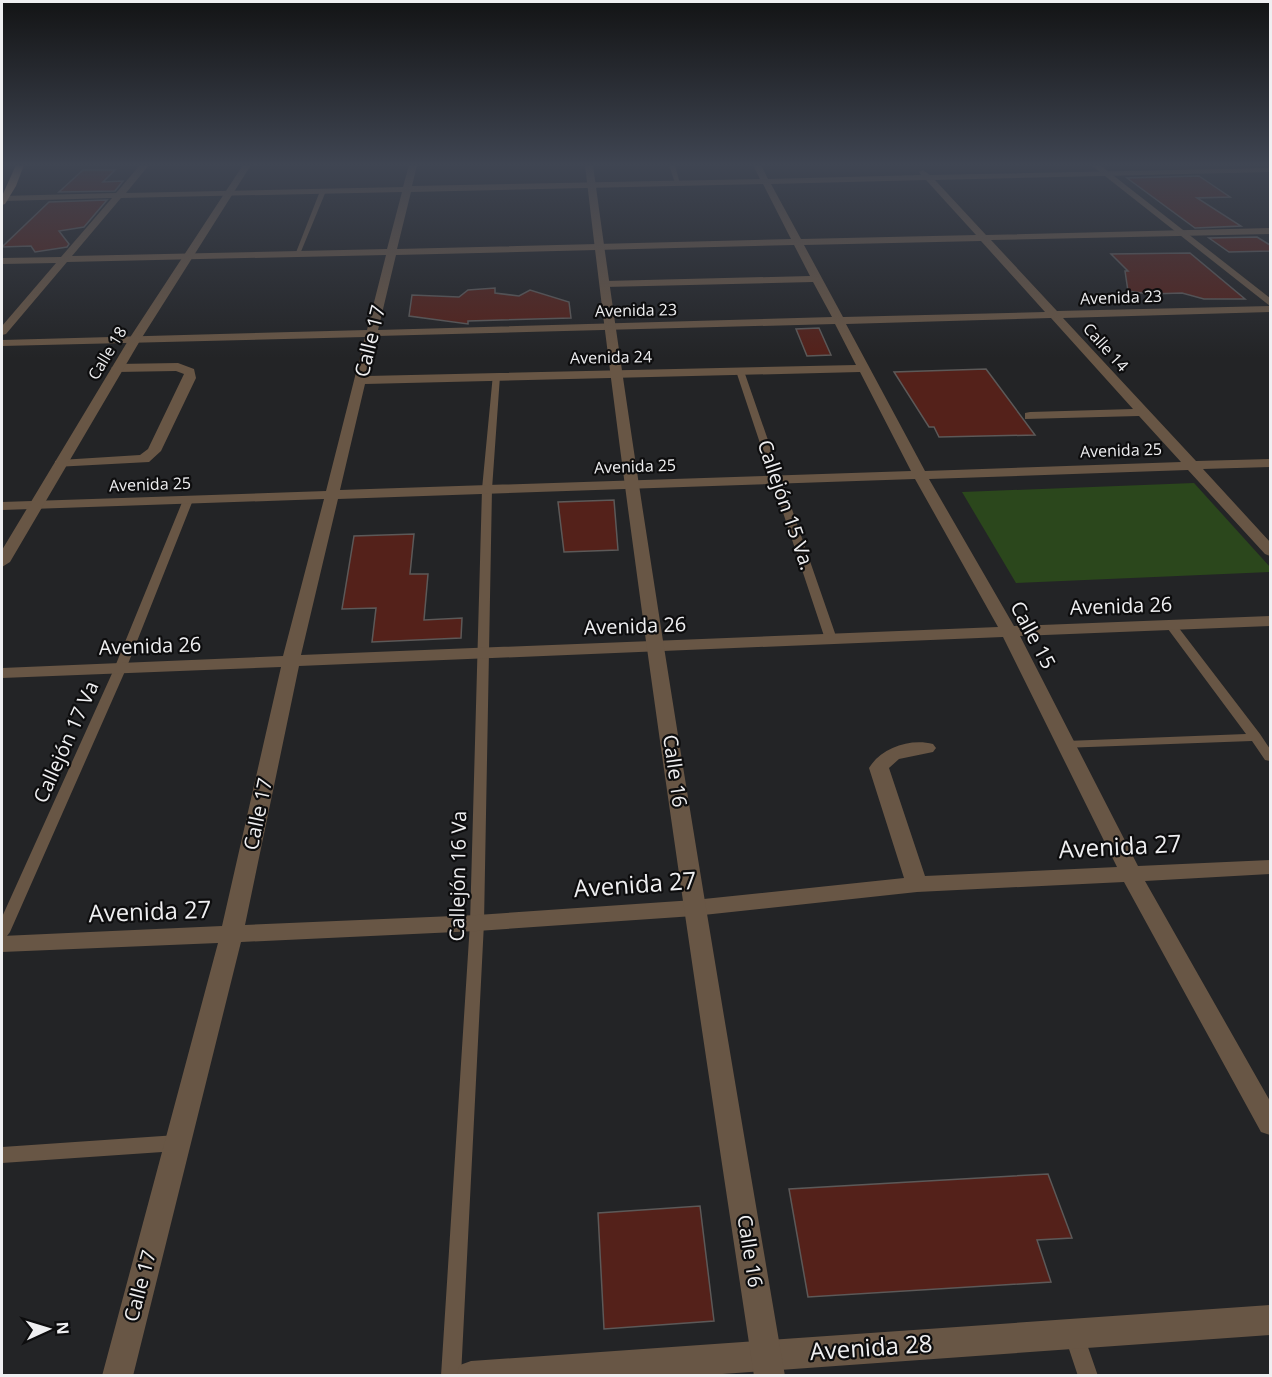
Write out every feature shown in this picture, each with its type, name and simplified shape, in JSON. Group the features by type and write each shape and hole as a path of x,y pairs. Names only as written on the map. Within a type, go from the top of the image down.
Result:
{"street":[{"path":"2,332 90,229"},
{"name":"Calle 18","path":"2,562 117,368 207,229"},
{"name":"Calle 17","path":"117,1376 231,936 291,661 397,229"},
{"name":"Calle 16","path":"598,229 615,373 694,908 768,1365"},
{"name":"Calle 15","path":"789,229 920,474 1008,632 1131,874 1270,1124"},
{"name":"Calle 14","path":"976,229 1270,551"},
{"path":"1178,229 1270,303"},
{"path":"2,261 1270,231"},
{"path":"605,284 816,279"},
{"name":"Avenida 23","path":"2,343 1270,309"},
{"path":"60,464 144,459 154,451 190,378 190,372 178,367 117,368"},
{"name":"Avenida 24","path":"360,380 864,368"},
{"path":"1030,416 1143,412"},
{"name":"Avenida 25","path":"2,506 1270,463"},
{"name":"Avenida 26","path":"2,673 1270,621"},
{"path":"917,884 879,768 882,761 891,754 926,748"},
{"name":"Avenida 27","path":"2,944 231,936 477,923 694,908 917,884 1270,867"},
{"name":"Avenida 28","path":"471,1376 768,1365 1073,1333 1270,1320"}],"lane":[{"path":"297,254 307,229"},
{"name":"Callejón 15 Va.","path":"740,371 831,639"},
{"name":"Callejón 16 Va","path":"451,1376 477,923 482,654 488,489 496,376"},
{"name":"Callejón 17 Va","path":"2,932 120,669 188,500"},
{"path":"1171,625 1270,757"},
{"path":"1066,745 1256,737"},
{"path":"2,1155 177,1143"},
{"path":"1073,1333 1088,1376"}],"green space":[{"path":"1194,483 1270,567 1270,572 1016,583 962,492"}],"building":[{"path":"21,229 70,229 59,231 69,244 67,247 35,252 31,246 2,247"},
{"path":"1257,237 1270,245 1270,251 1229,252 1209,238"},
{"path":"1190,253 1245,299 1204,299 1182,293 1149,294 1128,291 1125,271 1128,271 1111,254"},
{"path":"495,288 495,293 519,296 530,290 569,302 571,318 468,321 468,324 409,316 412,295 459,297 468,290"},
{"path":"819,328 831,355 807,356 796,329"},
{"path":"986,369 1035,435 939,437 934,427 929,427 894,372"},
{"path":"614,500 618,550 564,552 558,502"},
{"path":"414,534 410,574 428,574 424,620 462,618 461,638 372,642 376,608 342,609 354,536"},
{"path":"1048,1174 1072,1238 1037,1240 1051,1282 808,1297 789,1189"},
{"path":"700,1206 714,1321 604,1329 598,1213"}]}
